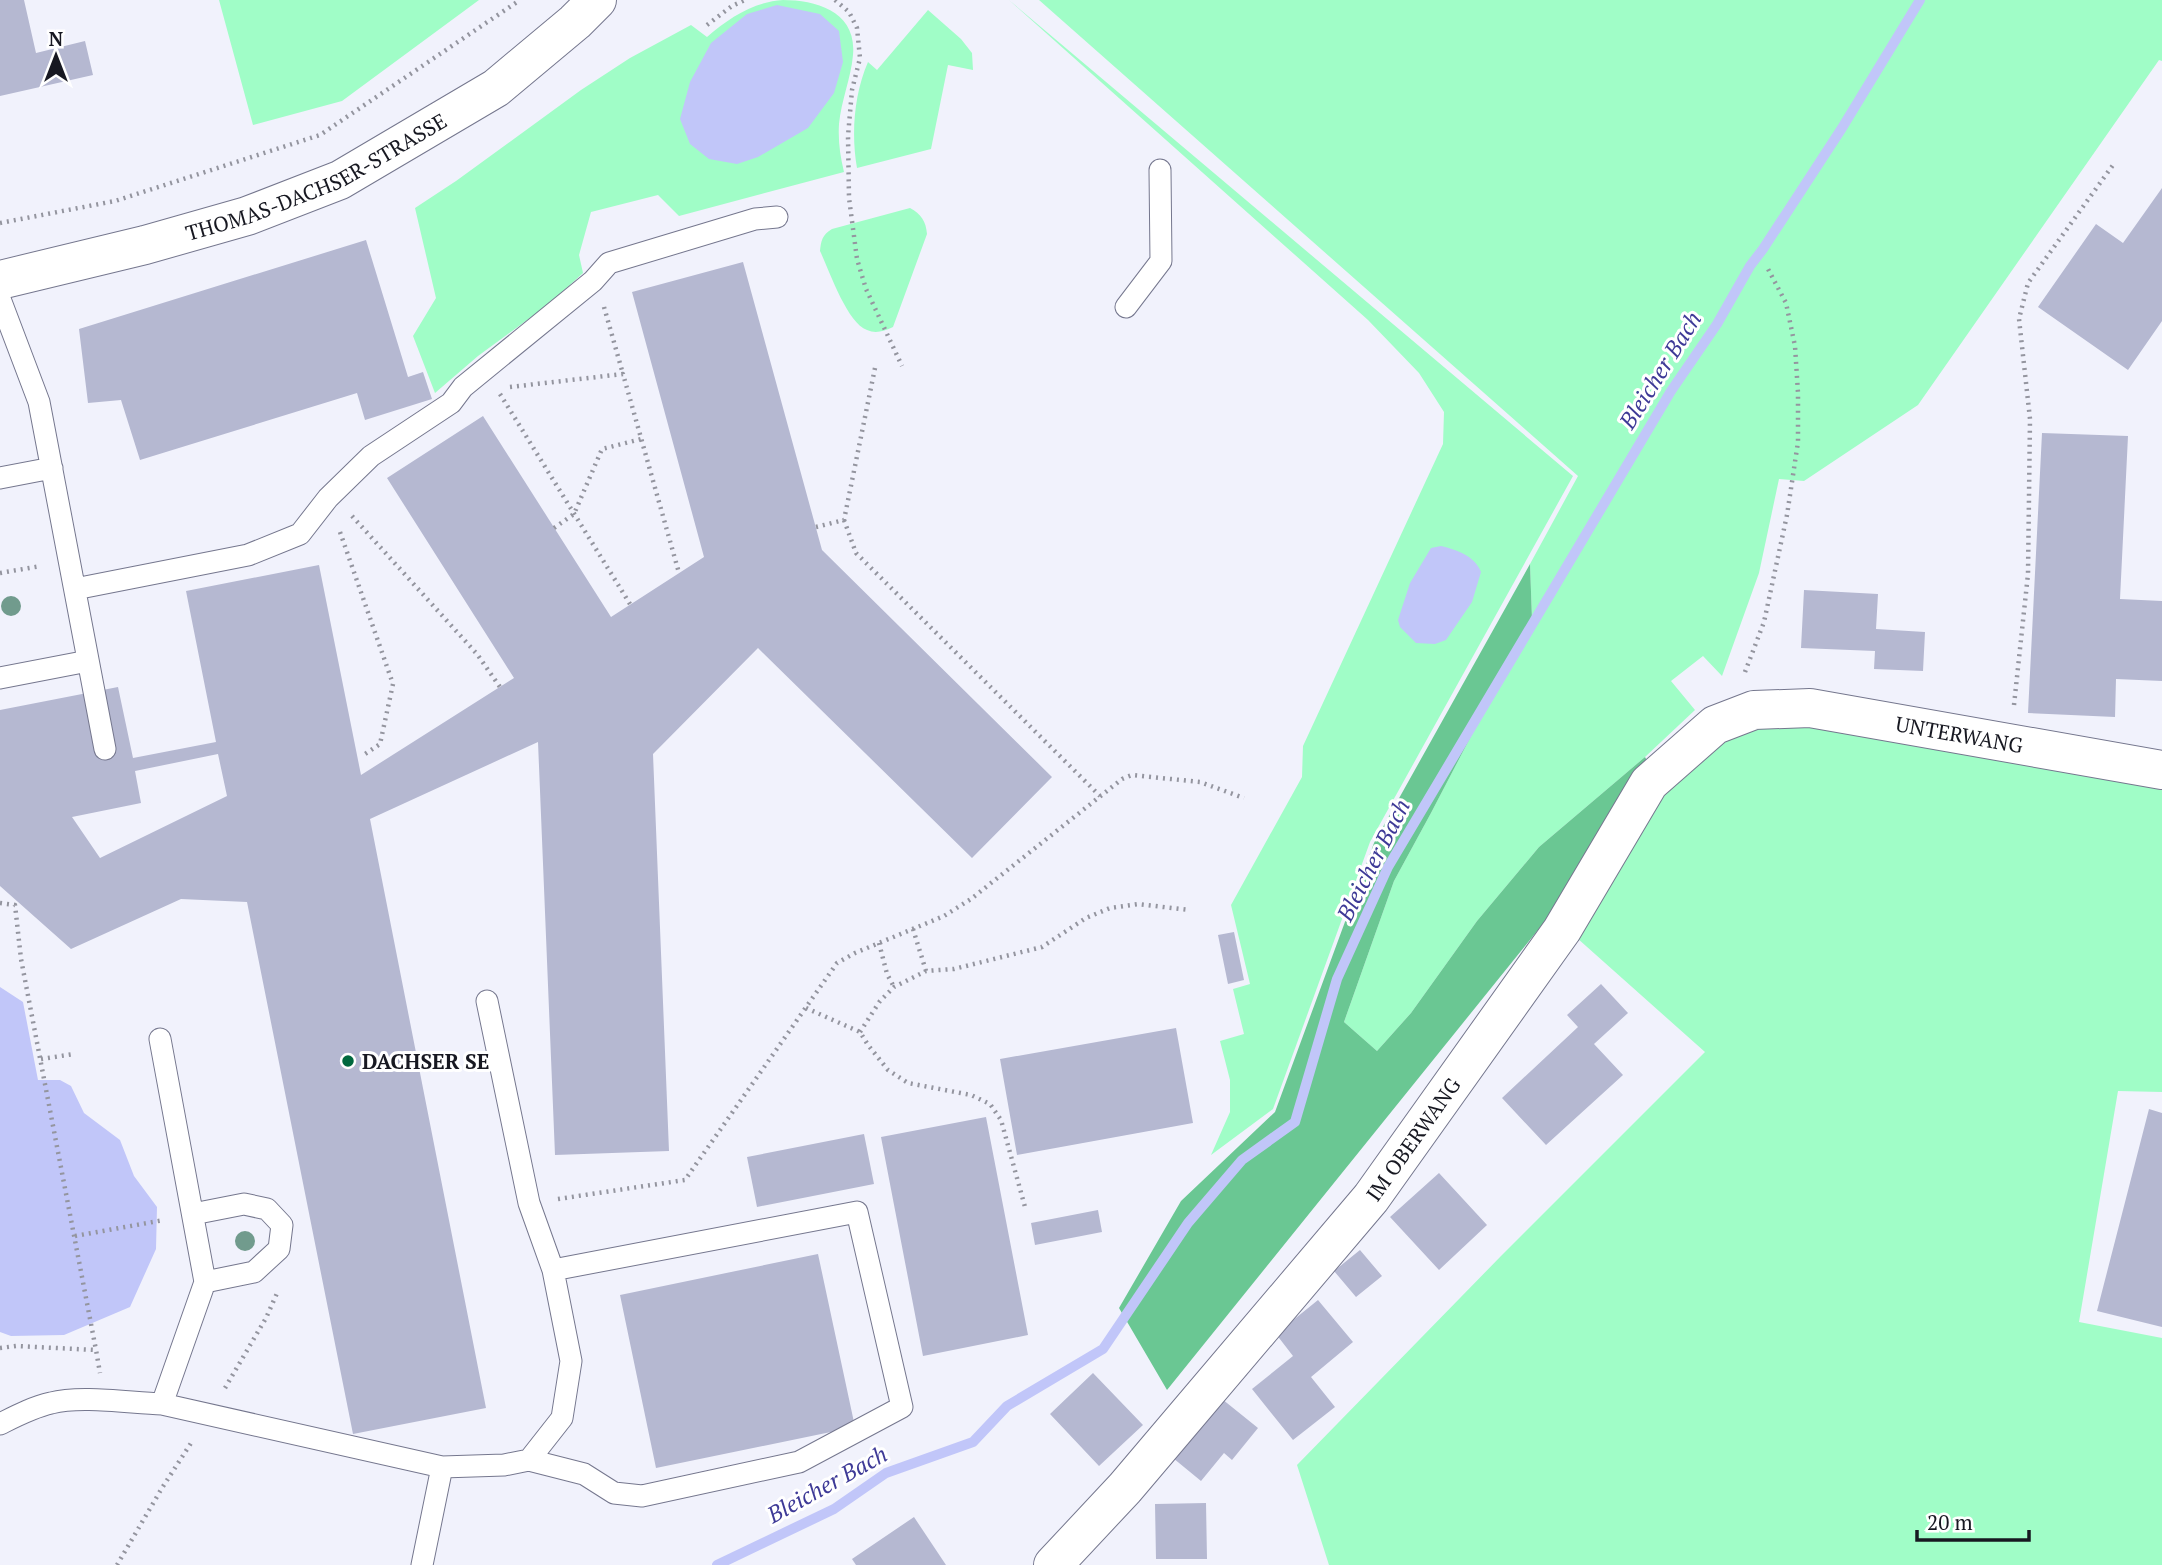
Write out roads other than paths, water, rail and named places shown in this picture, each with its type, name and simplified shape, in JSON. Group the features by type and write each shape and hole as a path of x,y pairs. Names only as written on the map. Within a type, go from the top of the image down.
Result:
{"street":[{"name":"THOMAS-DACHSER-STRASSE","path":"0,280 145,245 247,216 340,180 496,88 575,22 597,0"},
{"name":"UNTERWANG","path":"1748,712 1810,708 2162,770"},
{"name":"IM OBERWANG","path":"1053,1565 1125,1488 1371,1198 1562,930 1649,783 1715,725 1748,712"}],"lane":[{"path":"1126,307 1161,261 1160,170"},
{"path":"75,589 248,555 300,534 328,498 371,456 452,403 463,387 593,281 609,263 755,219 777,217"},
{"path":"0,299 39,402 105,749"},
{"path":"0,478 52,468"},
{"path":"0,678 88,661"},
{"path":"487,1001 529,1203 553,1270 571,1361 562,1418 529,1460"},
{"path":"160,1039 205,1282 162,1405"},
{"path":"193,1214 244,1204 267,1209 282,1225 279,1249 254,1272 205,1282"},
{"path":"0,1424 53,1402 75,1400 162,1405 442,1467 504,1465 529,1460 584,1474 614,1493 642,1496 799,1462 902,1407 857,1212 553,1270"},
{"path":"422,1565 442,1467"}],"water":[{"path":"777,5 820,14 839,31 843,62 834,93 808,128 758,157 737,164 709,159 690,144 680,119 690,82 711,43 747,14"},
{"path":"1441,546 1470,558 1481,572 1472,602 1446,640 1435,644 1416,643 1400,627 1398,620 1410,583 1431,548"},
{"path":"0,987 23,1002 38,1080 60,1080 71,1086 84,1113 120,1140 134,1176 157,1207 156,1249 130,1307 64,1335 11,1336 0,1332"}],"waterway":[{"name":"Bleicher Bach","path":"717,1565 834,1509 886,1473 973,1442 1007,1406 1103,1349 1188,1223 1242,1160 1295,1122 1337,979 1388,867 1671,391 1842,128 1920,0"}],"place":[{"name":"DACHSER SE","path":"348,1061"}]}
